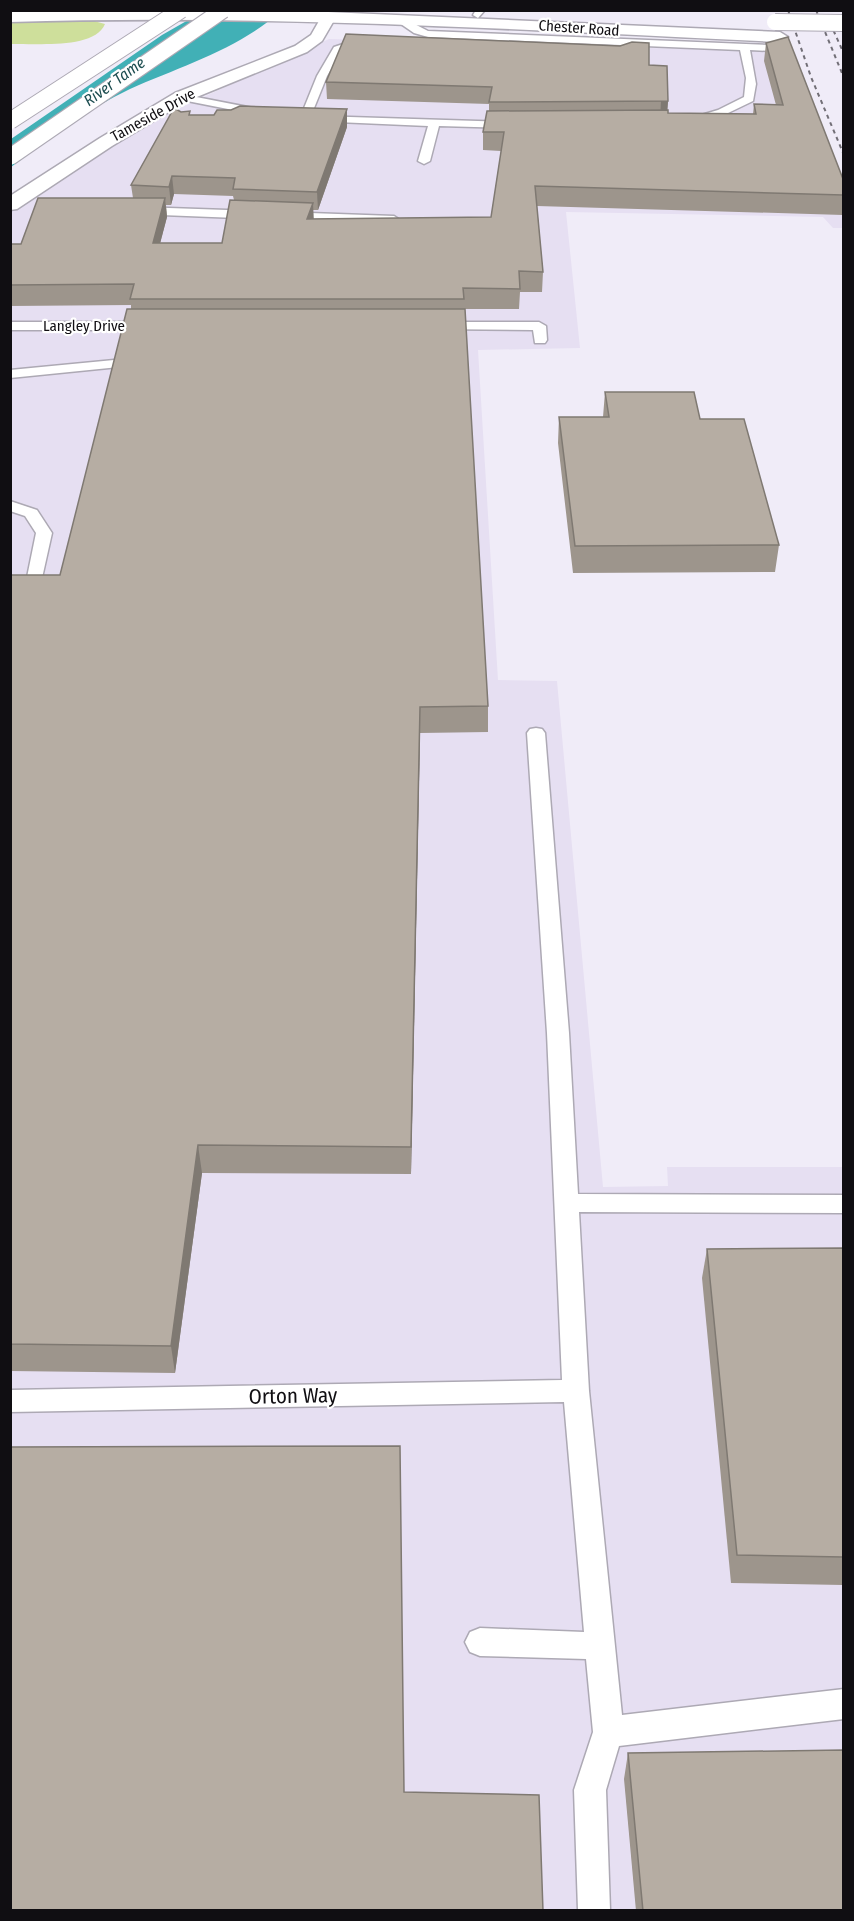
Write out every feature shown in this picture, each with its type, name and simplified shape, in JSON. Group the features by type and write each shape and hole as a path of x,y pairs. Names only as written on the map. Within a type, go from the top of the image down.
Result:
{"main road":[{"path":"10,121 181,10"},
{"path":"10,157 223,10"},
{"path":"10,17 163,16 277,12"},
{"name":"Chester Road","path":"277,12 480,13 843,23"},
{"name":"Chester Road","path":"277,12 328,17 775,42 843,39"},
{"name":"Tameside Drive","path":"16,202 146,117 181,97 301,49 317,38 328,17"}],"lane":[{"path":"401,20 417,31 428,34 627,47 746,47 775,42"},
{"path":"345,108 372,112 516,121 434,123 301,118 318,103 322,76 332,63 339,47 386,46"},
{"path":"682,122 722,112 749,99 753,80 746,59 746,47"},
{"path":"181,97 274,115"},
{"path":"238,121 256,111"},
{"path":"424,161 434,123"},
{"path":"16,202 42,202"},
{"path":"132,210 405,220"},
{"name":"Langley Drive","path":"10,326 163,326"},
{"path":"421,326 539,326 540,340"},
{"path":"10,374 114,364"},
{"path":"10,506 31,513 44,533 32,592"},
{"path":"536,733 557,1021 576,1392 608,1732 590,1790 594,1911"},
{"path":"566,1203 843,1204"},
{"name":"Orton Way","path":"10,1401 576,1392"},
{"path":"480,1642 600,1646"},
{"path":"608,1732 843,1704"}],"shaded area":[{"path":"329,39 795,52 843,186 843,228 833,228 823,217 566,212 580,348 478,350 498,680 557,681 603,1187 668,1186 667,1167 843,1167 843,1910 11,1910 10,211 130,131"}],"green space":[{"path":"54,19 90,20 105,24 99,32 77,41 11,44 11,22"}],"water":[{"name":"River Tame","path":"204,11 281,11 247,36 228,46 114,97 69,125 11,167 11,139 162,35"}],"building":[{"path":"346,34 620,46 632,42 649,43 649,65 667,66 668,101 489,102 492,87 326,82"},
{"path":"788,37 843,179 843,195 535,186 543,272 519,271 520,289 463,288 464,299 130,299 134,284 10,285 10,244 21,244 38,198 165,198 153,243 222,243 230,200 313,203 307,219 491,217 504,132 483,132 487,111 668,110 668,113 756,114 754,104 783,105 766,43"},
{"path":"240,106 347,109 317,192 233,189 235,178 172,176 169,187 131,185 174,108 181,112 190,111 189,115 214,115 217,110 231,110"},
{"path":"127,309 465,309 488,706 420,707 411,1147 198,1145 171,1346 10,1344 10,575 60,575"},
{"path":"605,392 694,392 700,419 744,419 779,545 575,546 559,417 609,417"},
{"path":"843,1248 843,1557 737,1555 707,1249"},
{"path":"400,1446 404,1792 539,1795 543,1911 10,1911 10,1447"},
{"path":"843,1750 843,1911 643,1911 628,1753"}],"railway":[{"path":"788,10 811,77 844,155"},
{"path":"816,10 844,78"},
{"path":"827,16 844,54"}]}
